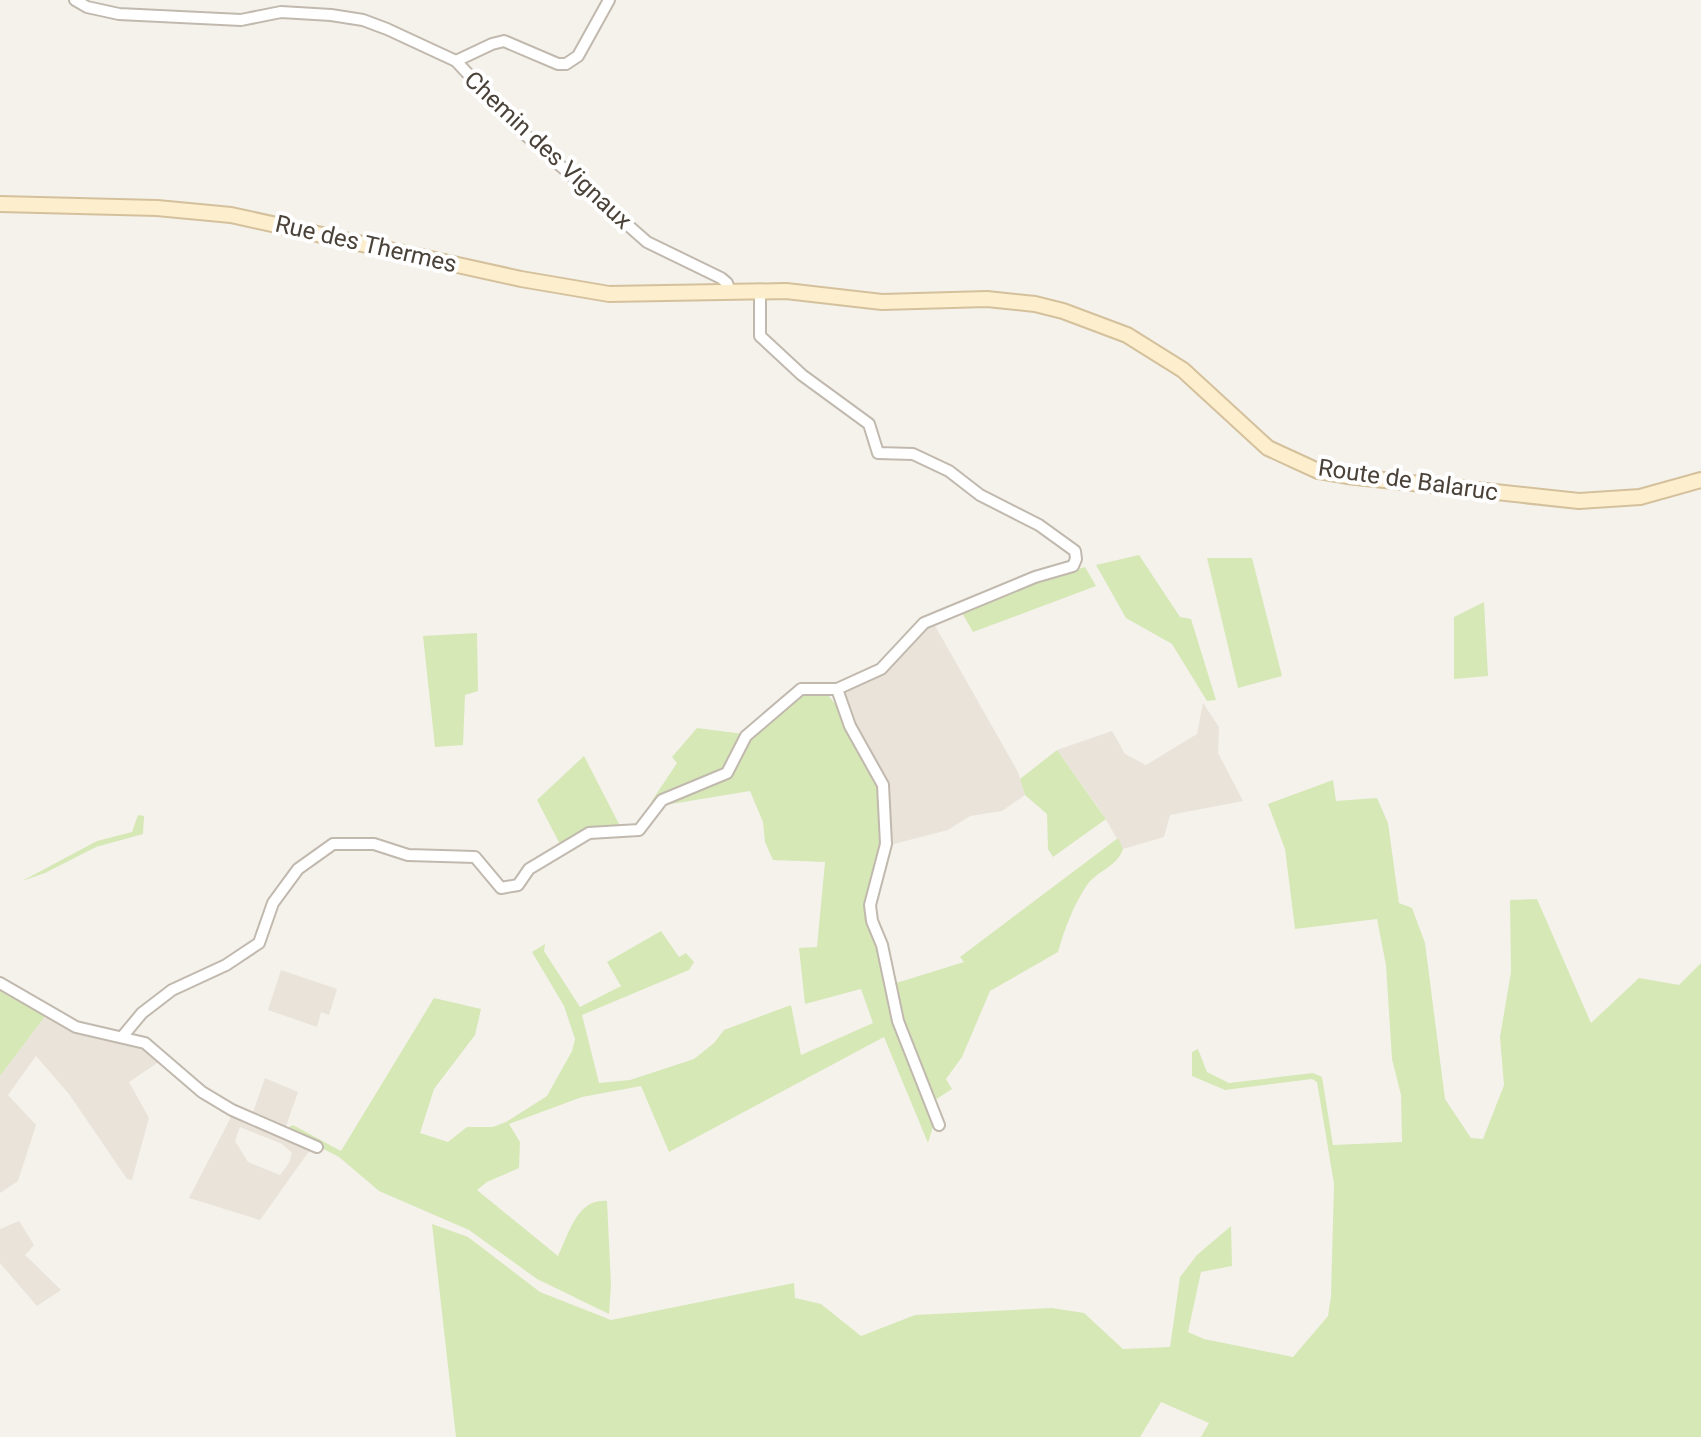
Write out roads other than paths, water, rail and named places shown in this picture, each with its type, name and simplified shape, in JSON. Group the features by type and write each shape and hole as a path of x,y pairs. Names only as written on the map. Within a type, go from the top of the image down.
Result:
{"main road":[{"name":"Rue des Thermes","path":"0,204 157,208 231,215 584,291 645,295 730,292"},
{"name":"Route de Balaruc","path":"730,292 786,291 882,302 1006,300 1063,311 1127,335 1155,351 1195,381 1268,448 1318,471 1579,501 1640,497 1701,480"}],"street":[{"name":"Chemin des Vignaux","path":"75,0 87,7 119,14 241,20 281,12 363,20 387,29 456,61 521,131 625,224 666,253 721,278 730,292"},
{"path":"456,61 504,41 558,64 566,64 578,56 609,0"},
{"path":"122,1037 142,1013 172,990 226,965 259,943 273,903 298,869 333,844 374,844 408,855 475,857 501,888 518,885 529,869 589,833 639,830 662,800 727,773 746,736 801,689 837,689 881,669 924,623 1035,577 1073,566 1075,551 1039,525 980,495 949,471 913,454 878,453 869,424 802,375 760,336 760,291"},
{"path":"837,689 840,705 850,726 883,785 886,844 870,905 872,921 882,945 898,1021 939,1125"},
{"path":"0,983 76,1027 145,1043 202,1092 232,1110 317,1147"}]}
